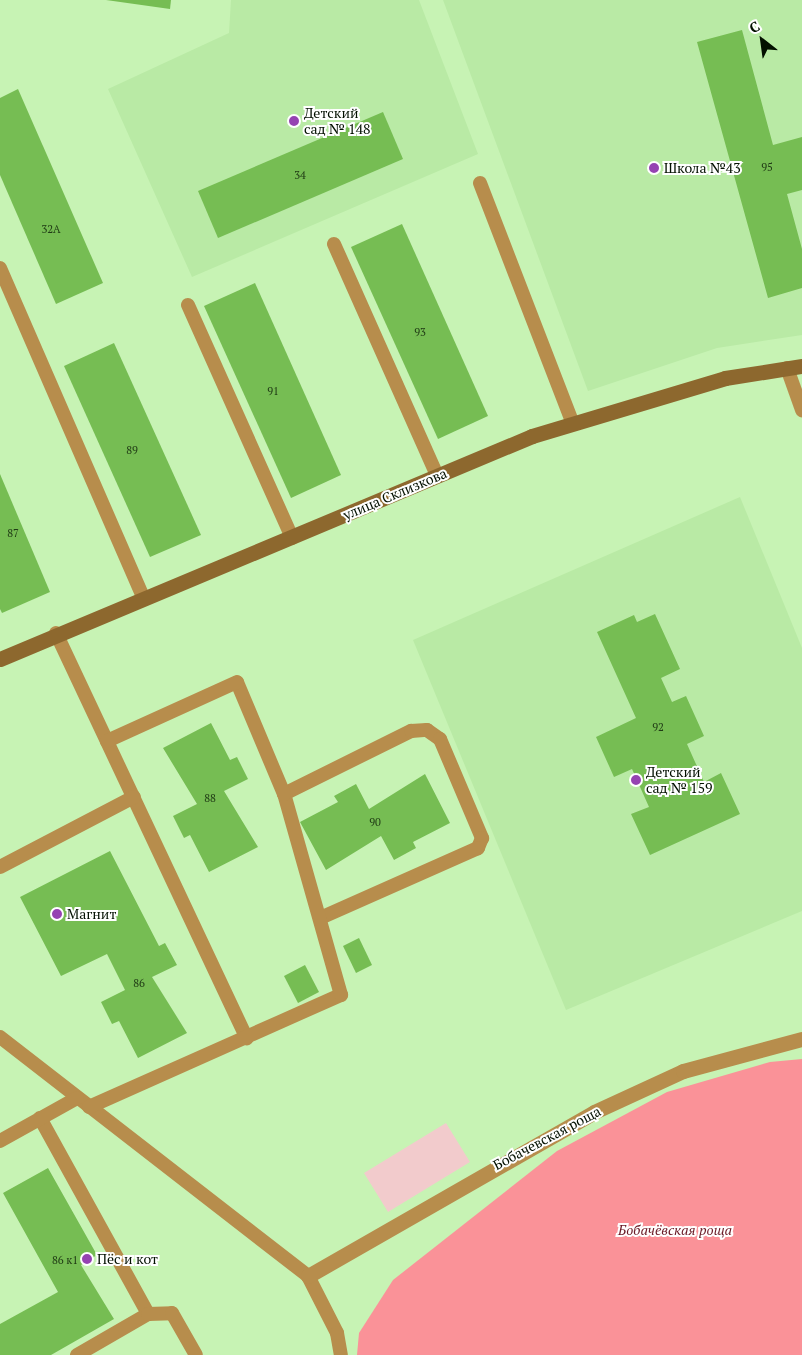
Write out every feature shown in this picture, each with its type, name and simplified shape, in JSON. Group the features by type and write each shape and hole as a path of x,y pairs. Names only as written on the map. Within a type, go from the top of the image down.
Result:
{"street":[{"name":"улица Склизкова","path":"0,658 56,632 144,599 437,476 572,422 725,378 794,367"},
{"name":"Бобачевская роща","path":"308,1276 594,1112 682,1072 802,1038"}],"lane":[{"path":"480,182 572,422"},
{"path":"334,244 437,476"},
{"path":"0,268 144,599"},
{"path":"188,305 292,538"},
{"path":"794,367 802,410"},
{"path":"56,632 247,1038"},
{"path":"90,1107 341,995 322,917 284,794 237,682 107,741"},
{"path":"284,794 410,731 427,730 440,738 482,838 478,848 322,917"},
{"path":"0,867 134,798"},
{"path":"0,1037 308,1276 337,1333 341,1355"},
{"path":"0,1141 77,1098"},
{"path":"40,1118 148,1314"},
{"path":"77,1355 148,1314 172,1314 196,1355"}],"shaded area":[{"name":"Детский сад № 148","path":"231,0 419,0 478,154 192,277 108,89 229,33"},
{"name":"Школа №43","path":"443,0 802,0 802,335 717,348 588,391"},
{"name":"Детский сад № 159","path":"740,497 802,648 802,911 566,1010 413,640"},
{"path":"446,1123 470,1162 388,1212 364,1173"}],"green space":[{"name":"Бобачёвская роща","path":"802,1059 802,1355 357,1355 359,1333 393,1280 557,1151 667,1092 770,1062"}],"building":[{"path":"106,0 171,0 170,9"},
{"path":"742,30 773,145 802,137 802,190 787,194 802,249 802,288 768,298 697,42"},
{"path":"18,89 103,283 56,304 0,175 0,98"},
{"path":"383,112 403,159 218,238 198,191"},
{"path":"402,224 488,416 438,439 351,247"},
{"path":"255,283 341,475 291,498 204,306"},
{"path":"114,343 201,535 150,557 64,366"},
{"path":"0,474 50,592 2,613 0,609"},
{"path":"655,614 680,669 661,678 672,702 686,696 704,736 687,744 704,782 721,773 740,814 650,855 631,814 649,807 632,769 614,777 596,737 636,718 597,632 634,615 637,622"},
{"path":"211,723 230,760 237,757 248,779 224,791 258,847 209,872 190,835 184,838 173,816 197,804 163,748"},
{"path":"425,774 450,823 413,842 416,848 394,860 381,836 326,870 300,822 338,802 334,796 356,784 369,809"},
{"path":"110,851 159,946 165,943 177,965 152,977 187,1033 138,1058 119,1021 112,1024 101,1002 125,990 107,954 61,976 20,897"},
{"path":"359,938 372,965 356,973 343,946"},
{"path":"305,965 319,992 298,1003 284,976"},
{"path":"48,1168 97,1255 81,1265 114,1319 51,1355 0,1355 0,1324 58,1292 3,1193"}],"place":[{"name":"Детский сад № 148","path":"294,121"},
{"name":"Школа №43","path":"654,168"},
{"name":"Детский сад № 159","path":"636,780"},
{"name":"Магнит","path":"57,914"},
{"name":"Пёс и кот","path":"87,1259"}]}
